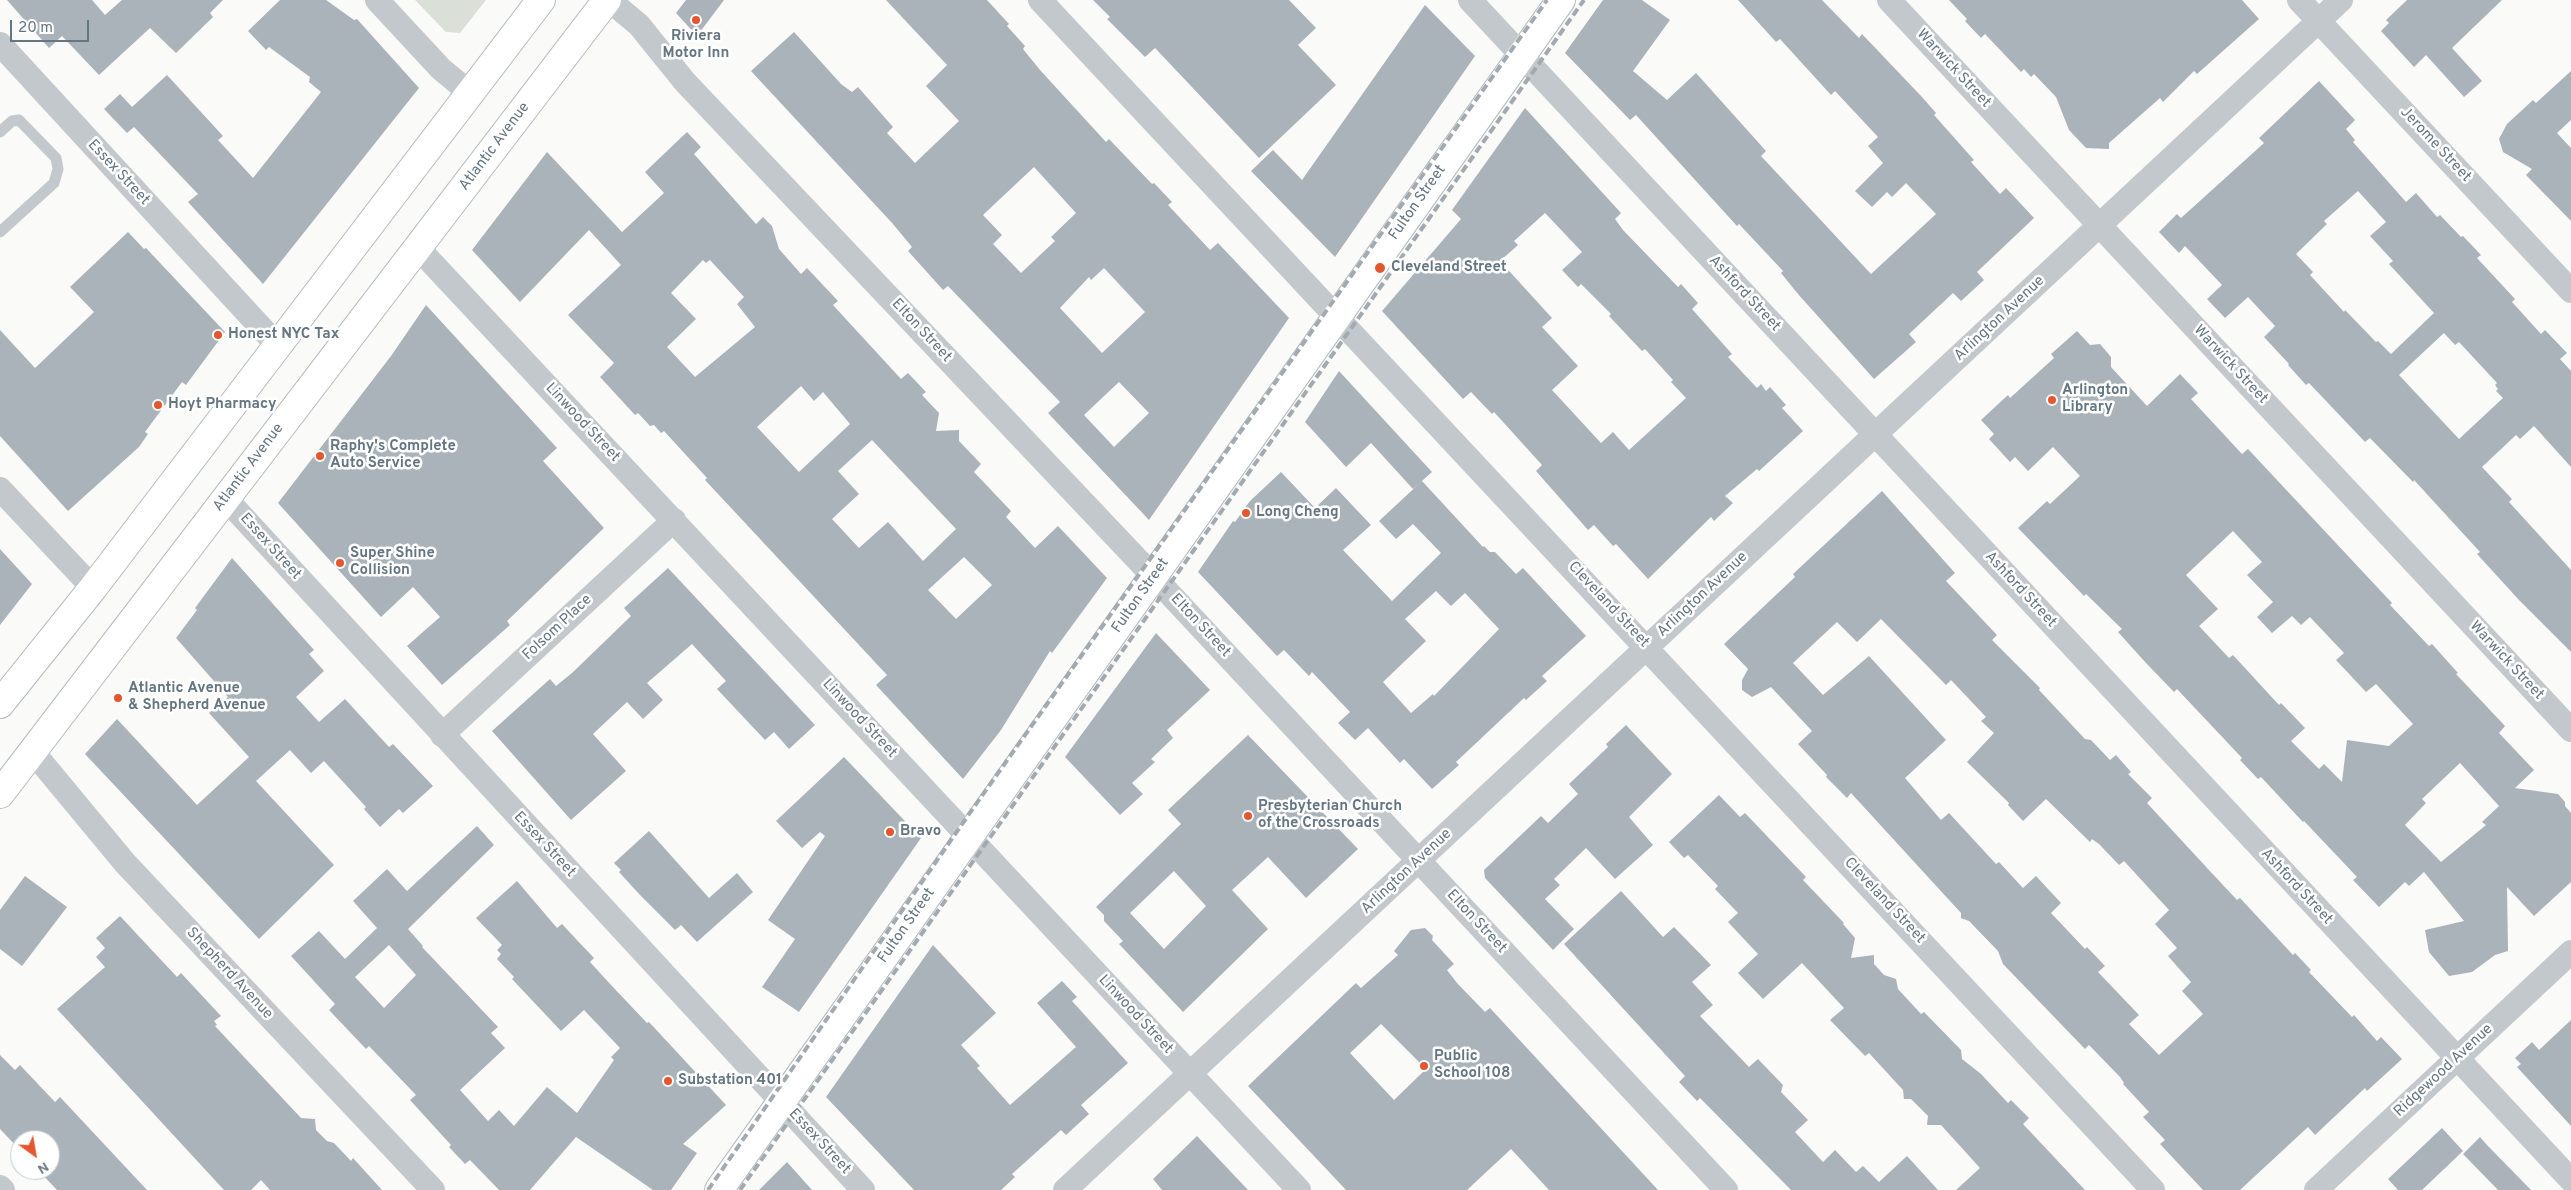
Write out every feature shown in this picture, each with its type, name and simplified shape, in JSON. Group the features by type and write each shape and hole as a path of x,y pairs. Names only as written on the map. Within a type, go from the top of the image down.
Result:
{"main road":[{"path":"0,704 93,588 541,0"},
{"name":"Atlantic Avenue","path":"0,794 608,0"},
{"name":"Fulton Street","path":"720,1190 1561,0"}],"street":[{"path":"377,0 441,69 470,93"},
{"name":"Elton Street","path":"608,0 639,24 685,82 1154,577 1726,1190"},
{"name":"Cleveland Street","path":"1040,0 1338,316 2153,1190"},
{"name":"Ashford Street","path":"1470,0 2456,1059 2571,1180"},
{"name":"Warwick Street","path":"1889,0 2571,730"},
{"name":"Jerome Street","path":"2300,0 2571,291"},
{"name":"Arlington Avenue","path":"1065,1190 2341,0"},
{"name":"Essex Street","path":"0,44 278,346"},
{"name":"Linwood Street","path":"418,248 1299,1190"},
{"path":"0,489 93,588"},
{"name":"Essex Street","path":"226,499 863,1190"},
{"name":"Folsom Place","path":"442,735 674,520"},
{"name":"Shepherd Avenue","path":"33,752 125,863 433,1190"},
{"name":"Ridgewood Avenue","path":"2316,1190 2571,952"},
{"path":"0,1187 3,1190"}],"lane":[{"path":"0,132 12,121 20,120 56,158 58,169 54,183 0,232"}],"shaded area":[{"path":"415,0 486,0 460,33 446,32"}],"building":[{"path":"7,0 92,0 105,15 122,0 223,0 210,13 213,17 176,53 150,28 99,75 62,36 49,48"},
{"path":"280,0 326,0 354,20 357,19 419,88 263,284 188,202 198,194 134,127 127,133 104,109 120,94 132,107 167,75 223,136 218,140 253,178 321,92 309,82 310,77 269,47 266,50 248,31"},
{"name":"Riviera Motor Inn","path":"686,0 724,0 697,36 676,13"},
{"path":"886,0 987,0 1009,24 1007,26 1025,46 1023,49 1040,70 1106,142 1109,139 1152,184 1154,183 1172,202 1168,205 1210,250 1218,243 1289,318 1149,520 1048,413 1060,402 948,286 943,290 908,251 912,247 893,224 751,71 794,32 841,84 852,92 858,87 893,127 887,133 915,163 959,121 926,86 947,65","holes":["1034,167 1076,213 1051,237 1055,241 1021,273 993,244 1002,235 983,215","1104,268 1145,312 1102,353 1060,308 1089,277 1091,280","1119,382 1149,413 1114,447 1084,415"]},
{"path":"1093,0 1289,0 1316,28 1298,45 1336,85 1259,158 1155,48 1145,57 1107,19 1110,17"},
{"path":"1603,0 1642,0 1670,20 1633,71 1667,100 1696,73 1766,151 1761,156 1871,274 1936,214 1906,183 1892,197 1887,192 1872,207 1855,191 1883,163 1868,146 1878,137 1835,91 1831,95 1780,39 1776,42 1738,0 1822,0 1859,38 1862,34 1922,97 1936,113 1934,115 1974,160 1971,162 2000,194 2006,188 2034,218 1977,272 1984,280 1961,301 1953,293 1909,334 1916,342 1874,379 1798,294 1781,273 1783,271 1739,224 1737,226 1636,115 1630,120 1565,53"},
{"path":"1949,0 2242,0 2259,19 2197,74 2194,71 2163,102 2160,98 2109,143 2109,149 2086,148 2069,130 2056,97 2034,74 2031,77 2024,69 2021,72 1985,34 1981,38 1965,21 1967,19"},
{"path":"2407,0 2502,0 2452,48 2482,81 2464,97 2426,55 2414,67 2381,31 2389,23 2386,20"},
{"path":"1425,5 1475,56 1335,257 1251,171 1273,150 1302,180"},
{"path":"2571,71 2571,120 2557,133 2571,148 2571,221 2526,175 2532,169 2503,152 2499,139 2507,124 2533,100 2536,103"},
{"path":"2319,81 2355,120 2346,129 2355,140 2353,142 2406,202 2416,193 2437,217 2440,215 2461,237 2463,236 2481,255 2477,258 2515,299 2512,302 2541,334 2545,330 2567,353 2560,359 2571,371 2571,467 2534,426 2520,439 2516,435 2482,467 2512,499 2509,502 2571,570 2571,652 2519,600 2477,554 2480,552 2414,480 2413,482 2370,438 2365,442 2309,383 2306,385 2264,337 2275,326 2248,297 2225,318 2207,299 2222,285 2185,246 2179,253 2159,232 2177,214 2181,218 2264,143 2259,138","holes":["2358,191 2386,222 2370,236 2393,261 2389,264 2434,313 2391,354 2378,341 2376,342 2345,310 2344,312 2310,275 2313,272 2296,254 2327,224 2324,221","2444,333 2455,345 2459,342 2497,383 2495,385 2498,389 2496,391 2503,398 2459,439 2399,375"]},
{"path":"1525,108 1621,213 1615,219 1623,230 1678,287 1681,284 1698,303 1692,309 1732,354 1728,357 1757,388 1761,384 1766,391 1770,387 1786,405 1782,408 1803,431 1759,471 1757,469 1725,496 1733,503 1714,521 1711,517 1648,579 1616,544 1613,546 1594,525 1588,530 1536,471 1542,465 1494,412 1492,414 1471,392 1463,399 1382,311 1461,219 1452,210","holes":["1545,213 1582,252 1562,270 1578,287 1581,284 1611,314 1609,316 1642,351 1645,349 1673,380 1671,382 1686,398 1629,450 1613,432 1601,443 1552,390 1578,366 1542,327 1552,318 1500,261 1518,245 1514,241"]},
{"path":"687,132 701,147 694,154 756,224 763,217 772,226 779,249 801,274 807,268 838,301 833,305 901,379 908,373 926,392 922,395 939,413 936,431 959,430 959,441 981,464 974,472 1011,511 1006,517 1035,548 1058,526 1107,578 1052,653 1050,651 1001,730 963,779 876,685 887,675 705,480 707,478 664,431 661,433 654,425 650,426 638,413 635,415 600,377 614,363 568,315 621,265 589,230 520,302 472,250 547,152 622,232 664,193 645,172","holes":["703,260 706,263 710,260 744,297 737,304 755,327 695,377 667,347 696,319 671,293","801,386 814,401 823,392 850,424 799,472 757,427","872,440 956,529 923,561 888,522 859,548 832,519 859,494 838,471","964,557 992,585 956,619 928,590"]},
{"path":"128,232 144,249 146,248 225,332 186,385 182,382 145,432 148,434 139,447 68,511 0,436 0,330 35,368 94,312 70,287"},
{"path":"426,305 557,448 543,461 604,528 507,621 510,625 442,685 407,646 440,617 413,587 381,617 278,503 391,356"},
{"path":"2077,331 2090,345 2100,344 2111,357 2111,367 2147,406 2180,374 2198,393 2191,399 2242,454 2248,449 2392,603 2390,605 2429,646 2432,644 2458,673 2456,674 2505,726 2499,733 2534,770 2515,788 2558,794 2565,802 2565,806 2571,813 2571,882 2534,916 2507,887 2508,951 2495,955 2472,972 2449,976 2429,952 2425,930 2464,921 2424,872 2409,886 2405,882 2379,907 2353,880 2357,877 2304,821 2261,777 2258,779 2240,760 2242,758 2177,689 2174,692 2146,663 2118,632 2122,629 2086,594 2084,596 2018,528 2047,501 2050,504 2080,476 2053,447 2028,471 2015,457 2010,462 1989,439 1994,434 1981,420 2008,395 2010,398 2054,358 2051,354","holes":["2233,531 2262,562 2247,575 2273,602 2257,617 2272,633 2292,616 2301,625 2310,617 2344,653 2336,660 2366,692 2376,684 2413,724 2389,746 2347,740 2342,782 2324,764 2319,769 2291,741 2305,728 2281,703 2279,705 2233,655 2229,658 2199,626 2218,609 2186,575","2460,763 2499,806 2482,822 2486,825 2441,862 2405,825 2426,803 2422,799"]},
{"path":"1339,371 1432,472 1413,489 1371,443 1346,467 1305,422"},
{"path":"1281,472 1315,508 1336,488 1371,525 1343,550 1392,601 1441,553 1413,524 1396,539 1379,521 1422,481 1483,547 1490,552 1495,552 1516,574 1523,568 1586,636 1542,676 1547,681 1526,700 1524,698 1456,762 1459,765 1432,789 1404,759 1400,763 1368,728 1355,740 1338,723 1350,712 1312,672 1309,676 1284,650 1277,656 1198,572 1233,521 1235,522 1250,501","holes":["1436,591 1451,606 1465,593 1499,629 1434,696 1433,694 1411,713 1383,682 1426,641 1405,619"]},
{"path":"1882,491 1955,573 1946,581 1997,635 1992,640 2040,688 2039,690 2085,739 2091,740 2110,760 2116,755 2131,772 2128,774 2152,798 2147,803 2237,900 2240,898 2293,955 2295,953 2311,970 2309,972 2352,1017 2354,1015 2377,1041 2381,1037 2402,1059 2367,1091 2365,1088 2315,1135 2308,1127 2240,1190 2203,1190 2160,1144 2165,1140 2143,1117 2149,1112 2123,1084 2120,1077 2089,1045 2085,1049 2003,964 1998,951 1969,921 1961,918 1961,913 1851,793 1847,798 1826,777 1827,775 1798,744 1812,731 1771,687 1752,697 1742,690 1742,680 1748,669 1724,644 1795,577 1793,574","holes":["1881,619 1946,685 1951,680 1986,717 1981,721 1994,733 1967,762 2009,803 2008,805 2023,821 2046,799 2090,842 2092,839 2099,844 2119,865 2124,861 2169,910 2155,924 2177,948 2168,956 2191,982 2182,991 2203,1014 2159,1055 2129,1024 2139,1015 2098,972 2105,966 2087,947 2085,949 2051,913 2061,903 2036,876 2023,888 1999,862 1996,864 1949,813 1941,820 1905,778 1946,740 1869,656 1823,695 1793,663 1837,622 1857,642"]},
{"path":"0,549 32,584 0,625"},
{"path":"232,558 314,650 309,654 324,671 296,697 319,722 345,699 389,747 393,744 433,786 403,813 399,809 380,827 364,809 366,807 324,761 311,773 290,750 256,781 334,865 259,939 85,754 117,719 197,805 249,757 209,713 228,697 176,638 197,610 195,608"},
{"path":"668,568 815,725 789,749 774,732 765,740 717,689 726,681 692,644 647,683 663,700 643,719 627,702 593,734 626,771 571,820 492,731 550,679 556,686 572,673 631,616 624,608"},
{"path":"1156,633 1210,690 1167,730 1173,738 1151,759 1155,762 1132,783 1143,794 1120,815 1065,757"},
{"path":"1626,725 1672,774 1629,817 1653,845 1615,879 1586,848 1554,879 1560,885 1545,899 1574,929 1553,950 1485,878 1484,870 1541,816 1548,823 1578,794 1569,784 1608,747 1606,744"},
{"path":"1248,735 1358,849 1306,898 1268,857 1232,890 1268,929 1183,1012 1119,944 1123,941 1104,921 1104,915 1096,907 1181,824 1168,810","holes":["1174,871 1206,906 1164,949 1130,913"]},
{"path":"844,757 921,838 799,1012 762,987 795,939 768,920 825,836 820,832 802,848 776,821"},
{"path":"1719,795 1740,817 1745,813 1806,877 1803,880 1844,923 1855,938 1851,958 1874,955 1874,964 1884,975 1896,979 1898,989 1921,1014 1924,1012 1961,1050 1962,1059 1981,1074 2008,1103 2011,1100 2029,1118 2023,1124 2085,1190 1956,1190 1980,1168 1941,1125 1927,1125 1928,1116 1911,1099 1904,1099 1903,1090 1869,1053 1865,1056 1830,1020 1844,1008 1802,963 1763,999 1738,973 1758,954 1728,922 1738,913 1715,889 1718,886 1688,855 1684,858 1669,842"},
{"path":"477,826 494,845 408,929 422,947 498,1027 491,1033 505,1048 460,1090 488,1121 499,1110 514,1126 547,1087 577,1113 614,1060 611,1057 620,1048 584,1010 561,1031 512,979 514,977 497,959 501,954 497,950 502,945 476,918 517,881 557,928 562,924 594,958 590,962 726,1105 683,1144 697,1153 671,1190 653,1190 576,1137 530,1190 499,1190 470,1160 465,1164 449,1147 451,1145 410,1100 416,1095 369,1046 366,1049 329,1010 335,1004 291,956 319,931 345,959 377,928 353,901 387,869 407,891","holes":["389,945 416,975 384,1008 355,977"]},
{"path":"649,831 709,898 737,873 753,892 697,942 681,925 675,930 619,872 621,870 614,863"},
{"path":"25,876 67,907 22,966 0,949 0,910"},
{"path":"1621,891 1663,937 1674,927 1711,965 1692,982 1713,1005 1700,1016 1749,1067 1758,1059 1783,1085 1781,1092 1808,1120 1795,1132 1823,1162 1835,1150 1856,1172 1863,1166 1879,1182 1907,1156 1938,1190 1791,1190 1700,1098 1697,1101 1679,1082 1685,1076 1564,944"},
{"path":"120,916 177,977 181,973 221,1016 214,1021 217,1025 215,1026 301,1118 315,1119 316,1130 327,1141 334,1143 351,1161 353,1158 382,1190 270,1190 261,1180 251,1190 224,1190 57,1009 105,967 96,957 105,948 96,938"},
{"path":"1425,928 1433,936 1432,940 1454,964 1447,970 1457,983 1485,1012 1490,1008 1658,1190 1549,1190 1511,1149 1467,1190 1346,1190 1248,1086 1356,983 1361,988 1398,955 1394,951 1411,930","holes":["1381,1024 1426,1069 1394,1100 1350,1053"]},
{"path":"933,945 996,1013 961,1045 980,1066 977,1068 1010,1105 1076,1047 1037,1003 1062,981 1077,997 1072,1001 1128,1063 1081,1105 1089,1114 1066,1135 1061,1130 1012,1174 1015,1177 1001,1190 914,1190 826,1097"},
{"path":"2571,1020 2571,1126 2517,1067 2521,1064 2515,1058 2532,1042 2539,1050"},
{"path":"0,1055 15,1070 20,1065 55,1102 60,1097 147,1190 57,1190 48,1180 60,1180 60,1130 10,1130 10,1140 0,1129"},
{"path":"2442,1128 2463,1151 2422,1190 2398,1190 2388,1179"},
{"path":"1197,1136 1248,1190 1162,1190 1153,1179"},
{"path":"2480,1137 2531,1190 2498,1190 2463,1154"},
{"path":"787,1162 812,1190 759,1190"}],"railway":[{"path":"708,1190 974,807 1547,0"},
{"path":"740,1190 1584,0"}],"place":[{"name":"Riviera Motor Inn","path":"696,20"},
{"name":"Cleveland Street","path":"1380,268"},
{"name":"Honest NYC Tax","path":"218,335"},
{"name":"Arlington Library","path":"2052,400"},
{"name":"Hoyt Pharmacy","path":"158,405"},
{"name":"Raphy's Complete Auto Service","path":"320,456"},
{"name":"Long Cheng","path":"1246,513"},
{"name":"Super Shine Collision","path":"340,563"},
{"name":"Atlantic Avenue & Shepherd Avenue","path":"118,698"},
{"name":"Presbyterian Church of the Crossroads","path":"1248,816"},
{"name":"Bravo","path":"890,832"},
{"name":"Public School 108","path":"1424,1066"},
{"name":"Substation 401","path":"668,1081"}]}
